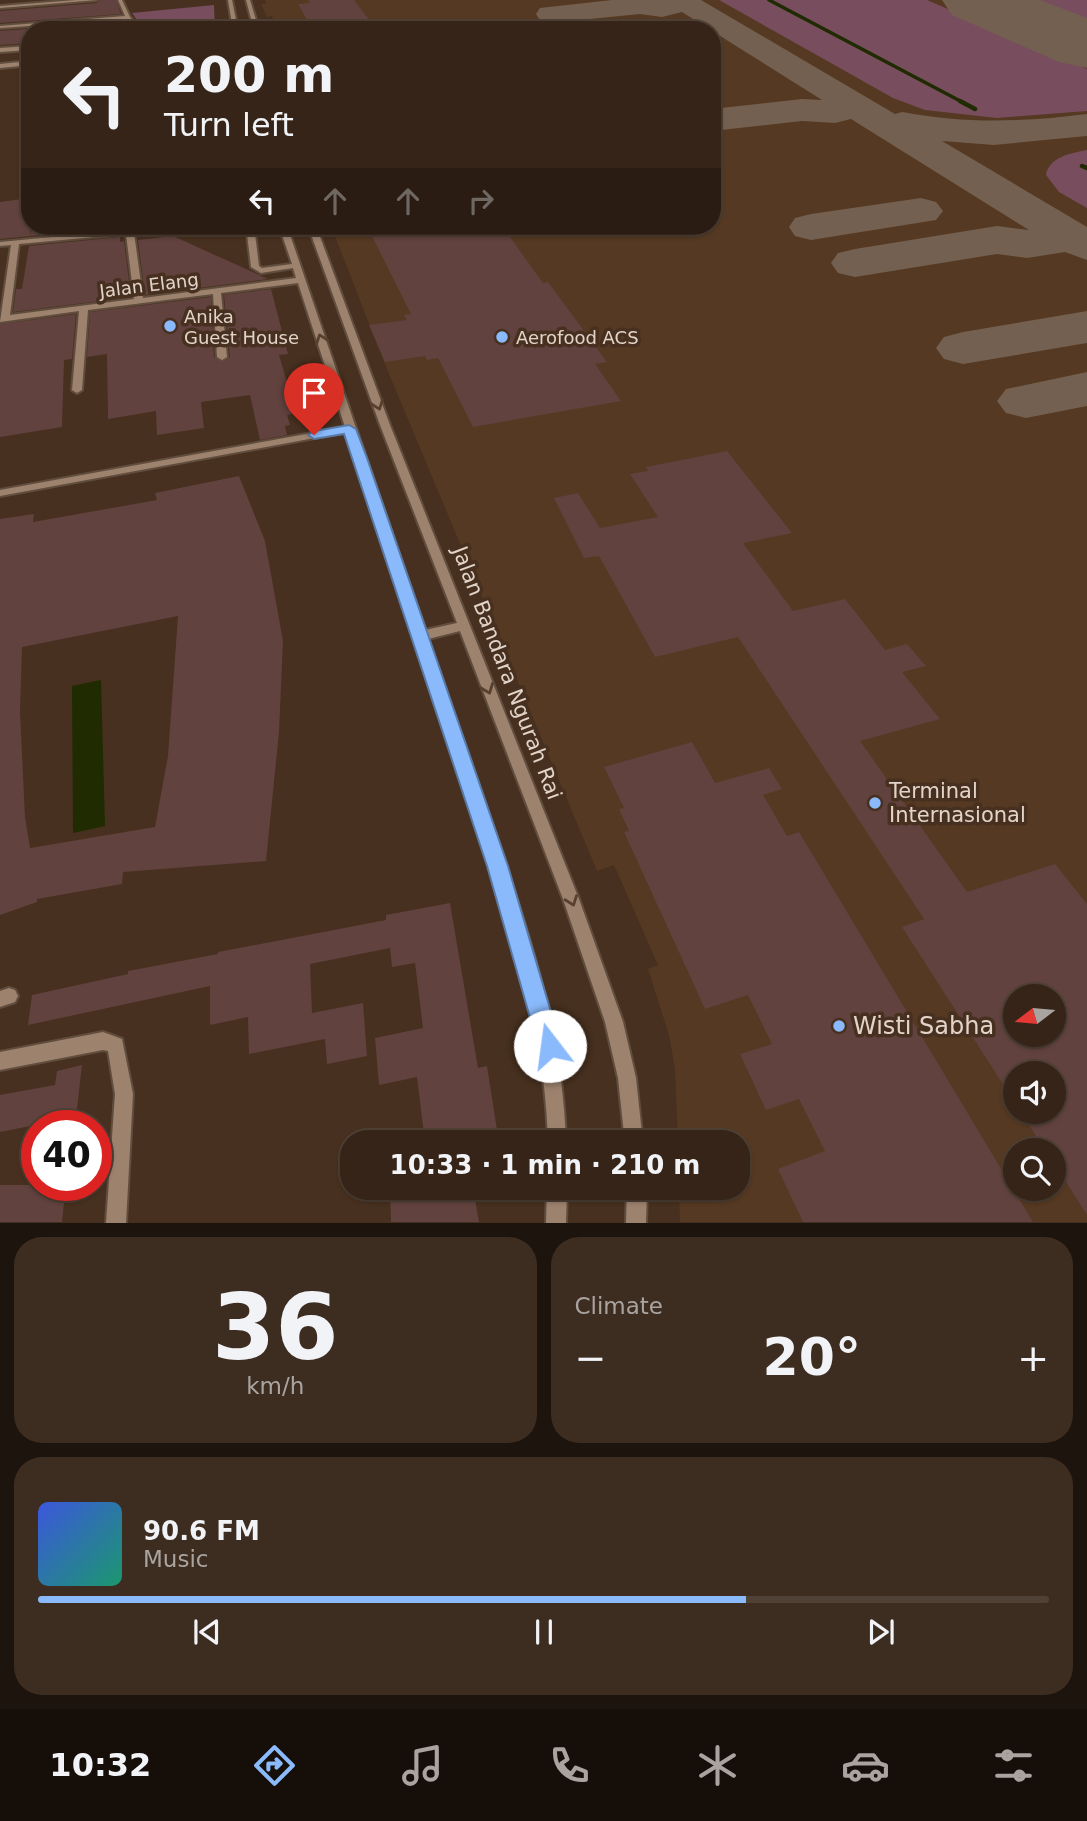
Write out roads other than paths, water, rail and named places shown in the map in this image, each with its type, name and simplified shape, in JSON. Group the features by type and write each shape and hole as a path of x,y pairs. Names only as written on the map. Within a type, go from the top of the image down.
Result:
{"street":[{"path":"0,7 95,0"},
{"path":"120,0 131,21"},
{"path":"230,0 235,21"},
{"path":"244,21 254,20 248,0"},
{"path":"77,21 128,17"},
{"path":"0,27 21,25"},
{"path":"0,50 21,49"},
{"path":"0,66 21,64"},
{"path":"0,244 76,235"},
{"path":"131,235 139,302"},
{"path":"251,235 253,264 283,282"},
{"path":"286,235 498,866 543,1022 558,1100 557,1130"},
{"name":"Jalan Bandara Ngurah Rai","path":"315,235 385,425 572,899 614,1022 627,1078 633,1130"},
{"path":"3,319 15,243"},
{"path":"261,271 296,265"},
{"name":"Jalan Elang","path":"3,319 301,279"},
{"path":"216,292 222,357"},
{"path":"77,390 84,308"},
{"path":"0,493 349,429"},
{"path":"420,636 463,626"},
{"path":"0,1062 57,1048 103,1041 117,1045 124,1094 116,1223"},
{"path":"556,1200 556,1223"},
{"path":"636,1223 637,1200"}],"waterway":[{"path":"769,0 964,103"},
{"path":"960,101 975,109"},
{"path":"1082,166 1087,168"}],"place":[{"name":"Anika Guest House","path":"170,326"},
{"name":"Aerofood ACS","path":"502,337"},
{"name":"Terminal Internasional","path":"875,803"},
{"name":"Wisti Sabha","path":"839,1026"}]}
